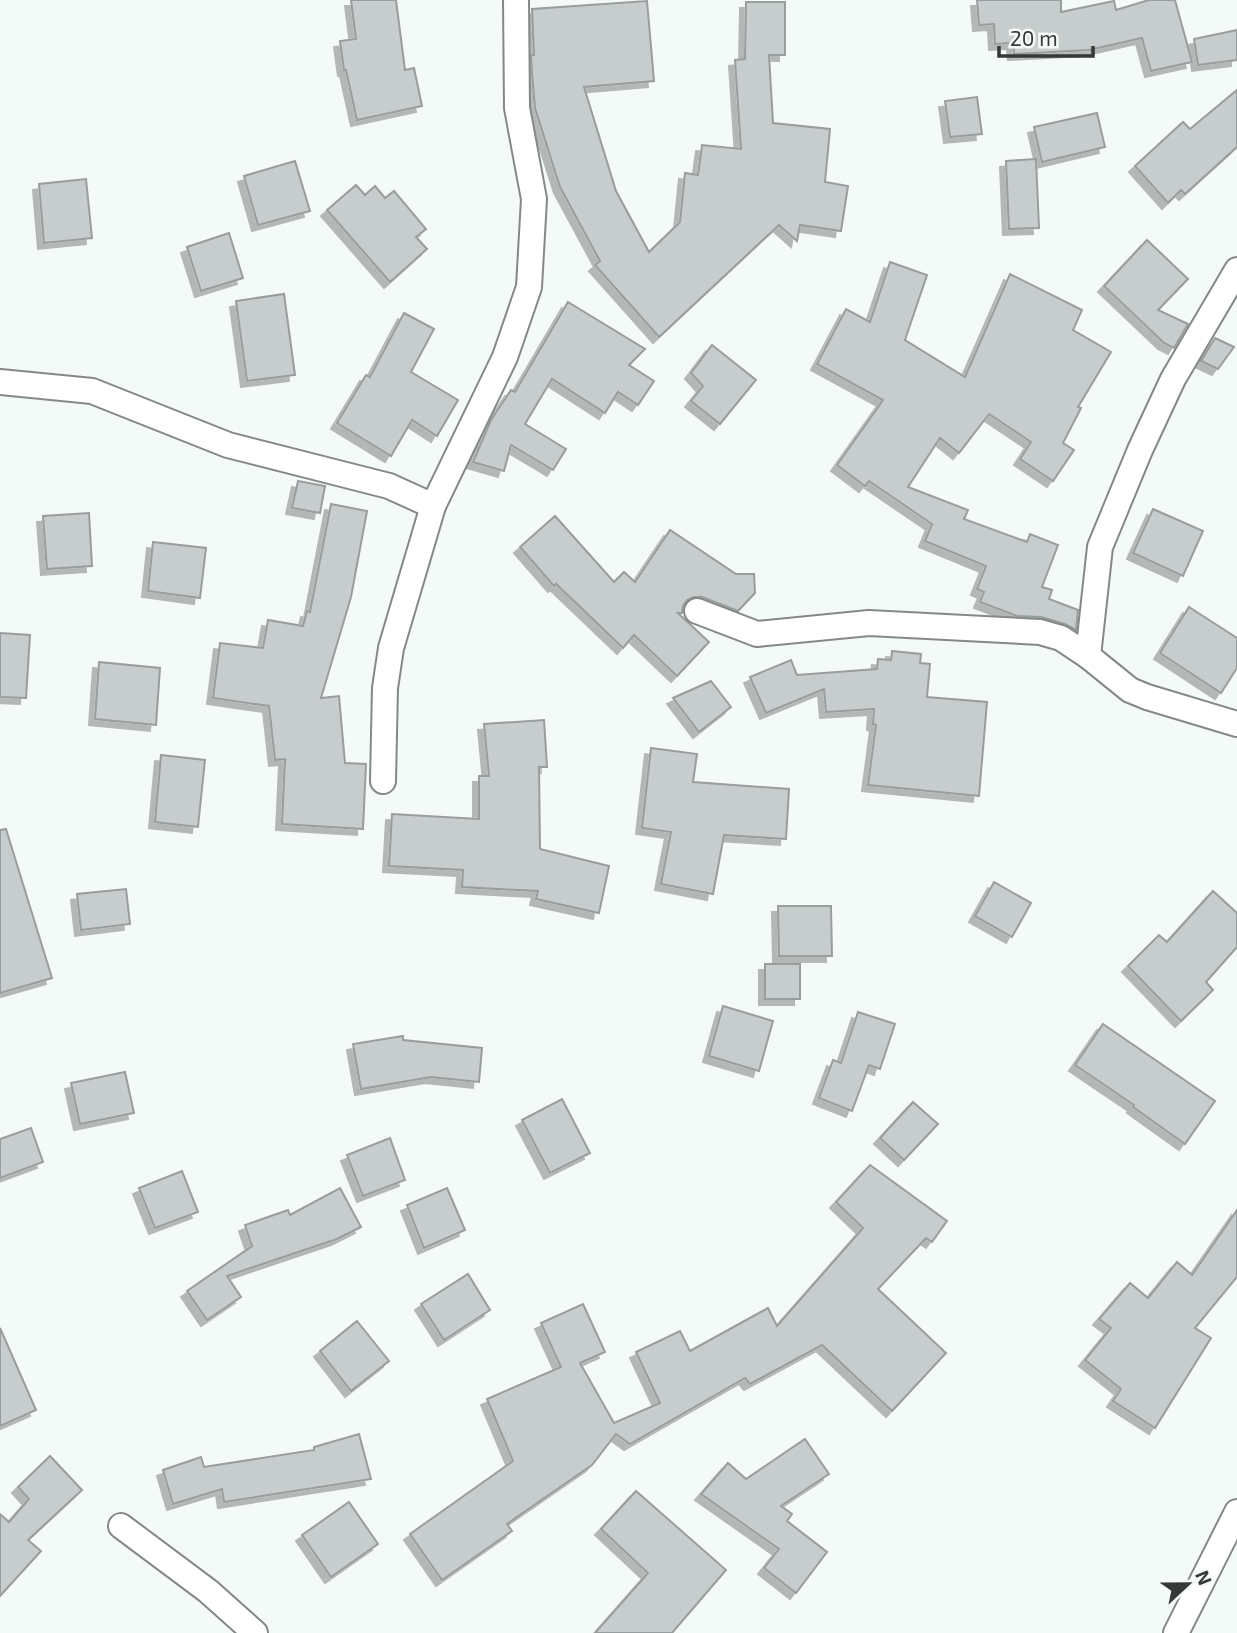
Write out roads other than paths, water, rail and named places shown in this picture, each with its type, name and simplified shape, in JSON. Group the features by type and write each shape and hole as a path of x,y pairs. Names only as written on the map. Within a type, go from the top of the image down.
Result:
{"street":[{"path":"383,781 385,688 391,648 433,506 505,357 529,287 534,199 517,108 516,0"},
{"path":"1088,656 1100,547 1173,379 1237,270"},
{"path":"0,382 92,391 228,444 390,486 433,506"},
{"path":"697,611 757,634 869,623 1040,632 1061,638 1130,690 1147,698 1237,723"},
{"path":"1176,1633 1237,1511"},
{"path":"121,1526 208,1591 256,1633"}]}
